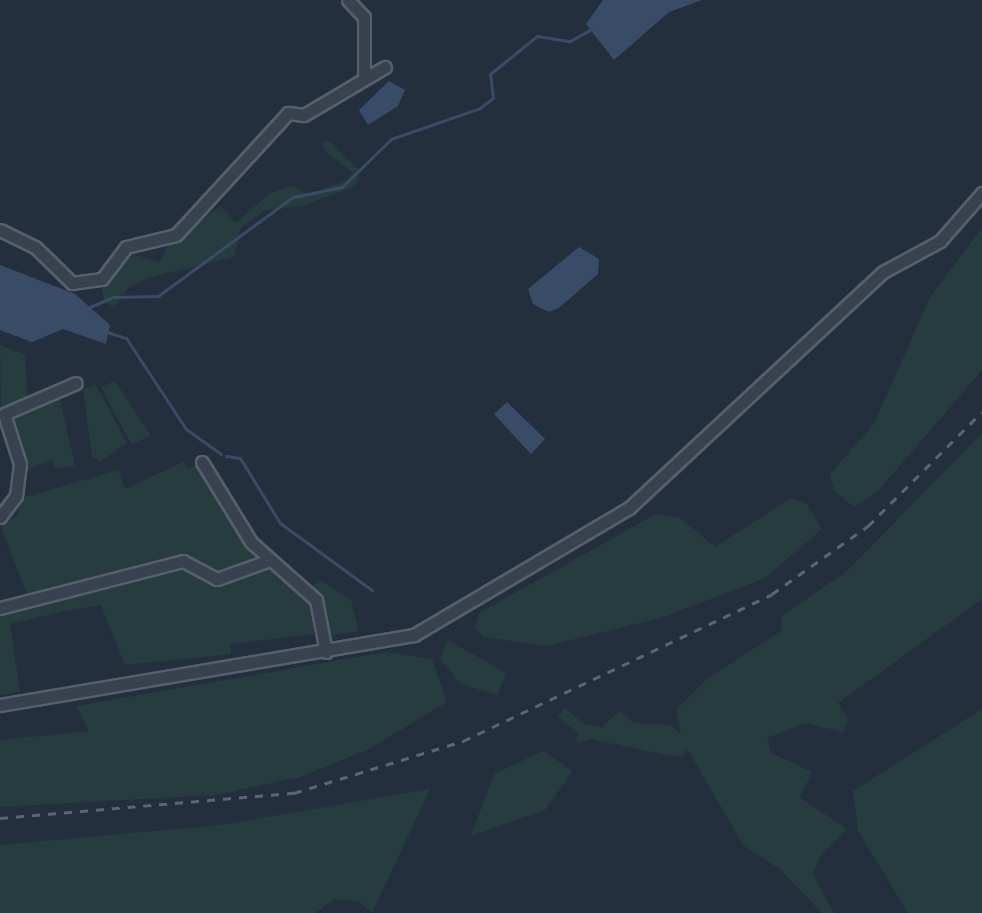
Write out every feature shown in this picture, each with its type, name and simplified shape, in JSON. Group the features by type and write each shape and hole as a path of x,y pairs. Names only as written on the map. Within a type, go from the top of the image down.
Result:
{"street":[{"path":"348,0 364,17 364,78"},
{"path":"0,230 35,247 72,283 92,283 126,247 176,235 288,113 304,115 385,67"},
{"path":"0,705 414,635 629,508 883,272 940,241 982,193"},
{"path":"0,517 16,496 20,464 4,414 76,383"},
{"path":"202,462 232,500 235,521 270,560 316,600 326,652"},
{"path":"0,608 183,561 217,579 270,560"}],"green space":[{"path":"329,141 360,171 356,186 302,206 265,210 241,228 234,257 147,278 128,288 114,308 104,300 101,287 126,252 159,262 168,246 220,206 236,223 270,193 293,186 309,195 346,180 353,173 327,153 321,142"},
{"path":"982,228 982,370 879,490 854,507 834,491 830,474 874,424 930,297"},
{"path":"0,345 25,355 28,402 1,413"},
{"path":"115,381 151,436 131,444 101,387"},
{"path":"96,385 127,443 100,462 92,457 83,389"},
{"path":"59,396 75,465 55,469 53,459 27,470 9,416"},
{"path":"982,433 982,599 838,703 848,719 843,732 805,723 767,738 771,753 812,772 800,798 847,829 820,856 813,875 834,913 822,913 780,869 744,846 686,747 683,756 671,756 590,739 575,744 578,734 558,716 565,708 584,724 602,727 620,711 633,723 671,725 681,735 676,710 707,679 781,631 782,616 847,571"},
{"path":"183,462 188,469 198,465 260,560 217,573 193,557 179,558 27,595 1,526 17,516 22,498 118,470 125,489"},
{"path":"791,498 806,503 822,529 765,578 661,618 546,646 483,637 475,628 479,613 656,514 680,518 715,547"},
{"path":"271,564 310,600 314,634 230,644 231,654 125,665 101,605 65,611 10,624 20,692 0,695 0,611 179,565 205,583"},
{"path":"322,581 351,600 359,631 329,636 314,585"},
{"path":"448,640 506,673 498,695 461,684 440,659"},
{"path":"386,652 432,659 447,702 369,749 300,777 215,795 0,807 0,740 89,731 76,706"},
{"path":"982,709 982,913 908,913 858,831 853,791"},
{"path":"543,751 573,771 545,810 471,836 494,774"},
{"path":"430,789 372,913 360,902 335,899 315,913 0,913 0,845 221,825"}],"water":[{"path":"603,0 702,0 669,12 614,60 586,24"},
{"path":"389,81 405,90 398,106 368,125 359,110"},
{"path":"579,247 599,259 598,274 560,307 549,312 533,304 528,289"},
{"path":"0,265 75,294 110,325 106,344 63,329 32,342 0,330"},
{"path":"507,402 545,439 531,454 494,414"}],"waterway":[{"path":"85,309 113,297 158,296 293,197 342,187 391,139 480,108 493,98 490,74 537,36 570,41 593,28"},
{"path":"107,332 126,338 186,429 221,454"},
{"path":"226,456 240,458 280,523 372,590"}],"railway":[{"path":"0,818 294,793 463,741 772,594 868,526 982,412"}]}
